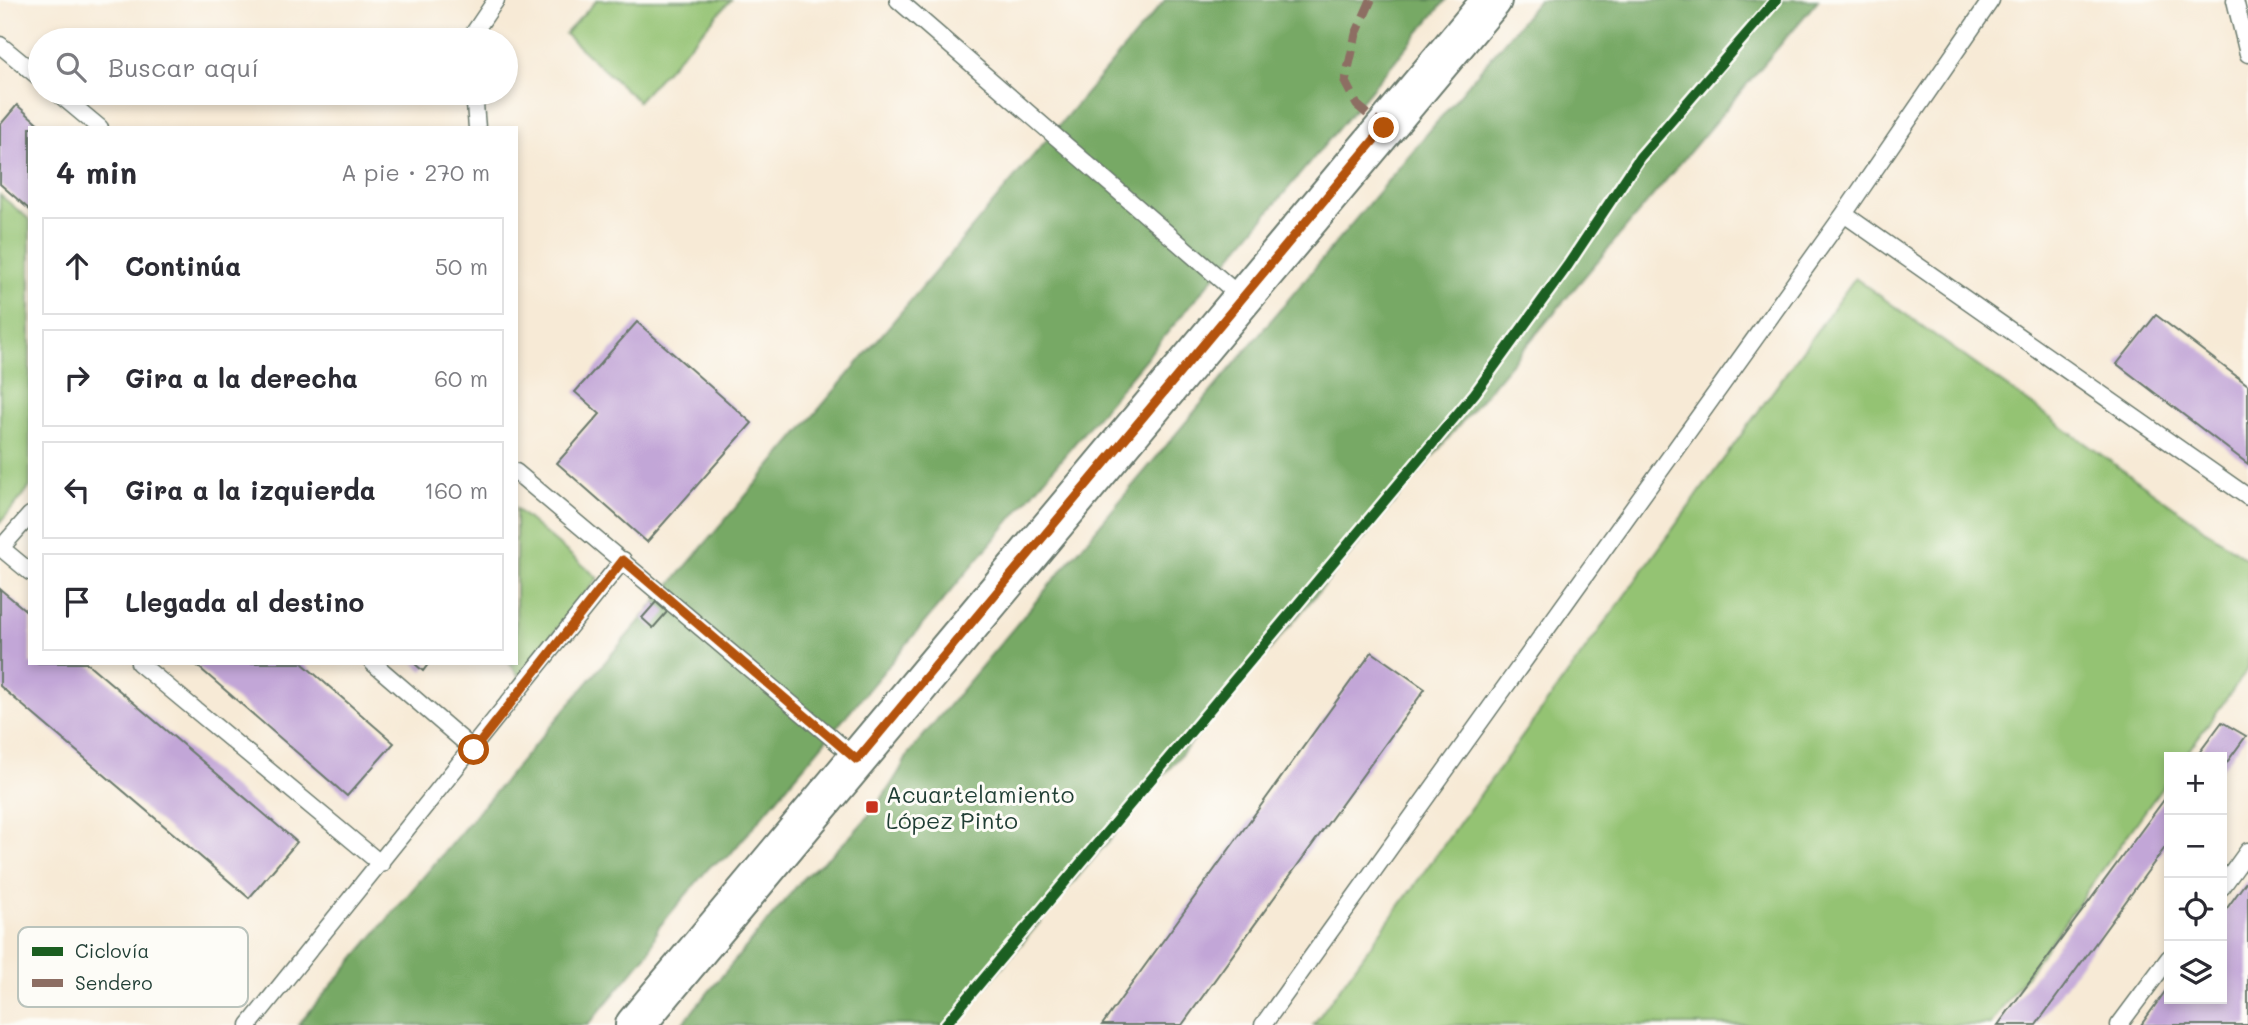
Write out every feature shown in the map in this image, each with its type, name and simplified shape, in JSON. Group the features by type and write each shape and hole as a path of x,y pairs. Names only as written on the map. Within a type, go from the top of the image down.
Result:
{"main road":[{"path":"635,1025 1492,0"}],"lane":[{"path":"477,28 496,0"},
{"path":"898,0 1242,298"},
{"path":"1263,1025 1844,214 1991,0"},
{"path":"2235,0 2248,54"},
{"path":"0,45 28,68"},
{"path":"72,105 98,126"},
{"path":"475,105 477,126"},
{"path":"1844,214 2248,497"},
{"path":"518,474 857,760"},
{"path":"28,516 0,549 28,570"},
{"path":"249,1025 474,750 623,560"},
{"path":"141,665 381,864"},
{"path":"375,665 474,750"},
{"path":"2227,880 2248,851"},
{"path":"2119,1025 2164,965"}],"green space":[{"path":"597,0 731,0 638,101 565,34"},
{"path":"1165,0 1446,0 728,857 711,865 658,928 649,952 588,1025 298,1025"},
{"path":"1539,0 1818,0 953,1025 681,1025 806,875 837,850 865,820 890,787 909,753"},
{"path":"0,195 28,218 28,489 0,523"},
{"path":"1855,278 2248,560 2248,669 2188,752 2164,752 2164,785 1990,1025 1313,1025"},
{"path":"518,511 598,578 519,676 511,665 518,665"}],"building":[{"path":"17,105 41,126 28,126 28,208 0,184 0,125"},
{"path":"2156,315 2248,385 2248,464 2117,364"},
{"path":"637,322 752,423 647,542 557,463 600,414 575,392"},
{"path":"0,589 28,612 28,665 89,665 297,842 249,898 0,686"},
{"path":"656,602 667,612 653,628 642,618"},
{"path":"1372,652 1425,689 1182,1025 1102,1025"},
{"path":"196,665 304,665 394,743 347,796"},
{"path":"416,665 428,665 423,671"},
{"path":"2222,722 2246,736 2227,762 2227,752 2200,752"},
{"path":"2164,800 2164,849 2036,1025 1998,1025"},
{"path":"2248,879 2248,1025 2141,1025 2164,993 2164,1004 2227,1004 2227,908"}],"marked path":[{"path":"1371,0 1356,34 1345,82 1357,105 1384,128"}],"cycle path":[{"path":"945,1025 1475,393 1568,265 1640,157 1776,0"}],"place":[{"name":"Acuartelamiento López Pinto","path":"872,807"}],"route":[{"path":"474,750 623,560 857,760 1384,128"}]}
